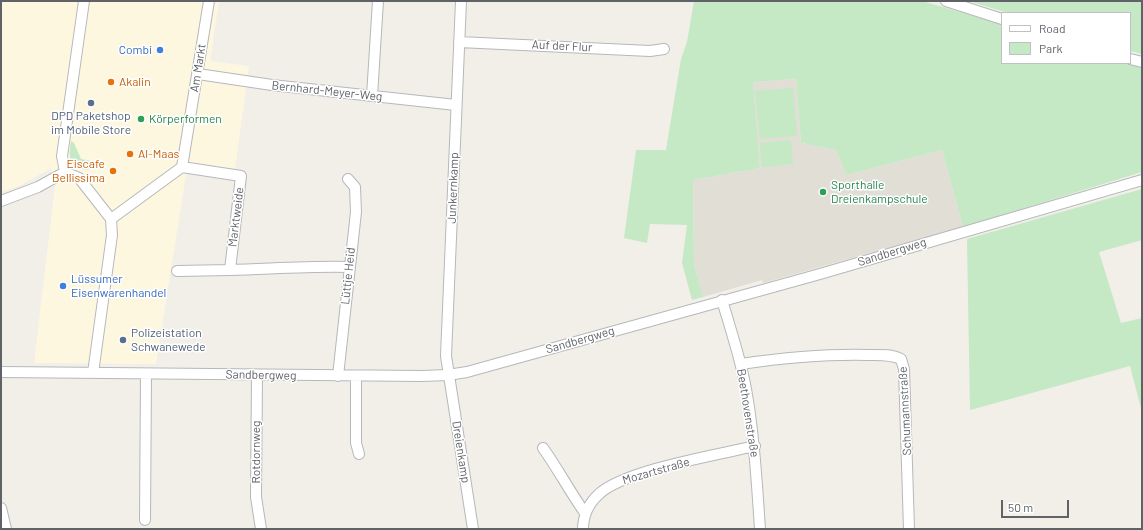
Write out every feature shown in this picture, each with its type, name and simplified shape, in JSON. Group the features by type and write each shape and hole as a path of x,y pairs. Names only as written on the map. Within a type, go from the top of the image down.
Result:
{"street":[{"path":"65,172 62,156 84,1"},
{"name":"Am Markt","path":"182,167 209,1"},
{"path":"372,96 378,1"},
{"name":"Junkernkamp","path":"448,375 446,356 461,1"},
{"path":"946,1 1001,19"},
{"name":"Auf der Flur","path":"459,42 650,51 664,49"},
{"path":"1131,58 1142,62"},
{"name":"Bernhard-Meyer-Weg","path":"198,74 272,85 456,105"},
{"path":"111,219 182,167"},
{"name":"Marktweide","path":"182,167 241,176 230,270"},
{"path":"1,201 38,188 65,172"},
{"path":"65,172 79,178 111,219 112,235 93,374"},
{"name":"Lüttje Heid","path":"338,376 356,212 356,187 348,178"},
{"name":"Sandbergweg","path":"1,372 356,376 448,375 467,372 1142,180"},
{"path":"177,271 281,269 307,266 349,267"},
{"name":"Beethovenstraße","path":"722,300 741,364 755,446 760,529"},
{"name":"Schumannstraße","path":"741,364 785,358 839,354 895,356 900,359 904,369 910,529"},
{"path":"145,520 146,374"},
{"name":"Rotdornweg","path":"257,374 256,497 261,529"},
{"name":"Dreienkamp","path":"448,375 473,529"},
{"path":"356,376 356,443 359,454"},
{"name":"Mozartstraße","path":"583,529 585,513 599,494 626,479 662,468 755,446"},
{"path":"543,448 561,474 566,486 585,513"},
{"path":"1,508 6,529"}],"shaded area":[{"path":"1,1 219,1 210,61 249,66 235,169 188,162 156,364 34,363 55,187 51,168 19,186 1,192"},
{"path":"796,79 801,143 836,150 846,175 942,150 963,227 763,283 762,280 703,297 694,264 693,180 760,168 753,82"}],"green space":[{"path":"694,1 922,1 1001,24 1001,64 1131,63 1142,66 1142,172 963,227 942,150 846,175 836,150 801,143 796,79 753,82 760,168 693,180 694,264 703,297 692,300 682,263 687,225 650,224 647,243 624,238 636,150 666,150 681,59 687,42"},
{"path":"969,1 1142,1 1142,54 1131,51 1131,12 1005,12"},
{"path":"793,88 797,136 760,139 755,91"},
{"path":"791,140 793,164 762,167 760,143"},
{"path":"71,141 74,143 81,159 91,161 92,166 90,169 85,170 73,162 70,156"},
{"path":"1142,189 1142,240 1099,252 1121,323 1142,318 1142,412 1130,366 970,410 967,239"}],"place":[{"name":"Combi","path":"160,50"},
{"name":"Akalin","path":"111,82"},
{"name":"DPD Paketshop im Mobile Store","path":"91,103"},
{"name":"Körperformen","path":"141,119"},
{"name":"Al-Maas","path":"130,154"},
{"name":"Eiscafe Bellissima","path":"113,171"},
{"name":"Sporthalle Dreienkampschule","path":"823,192"},
{"name":"Lüssumer Eisenwarenhandel","path":"63,286"},
{"name":"Polizeistation Schwanewede","path":"123,340"}]}
